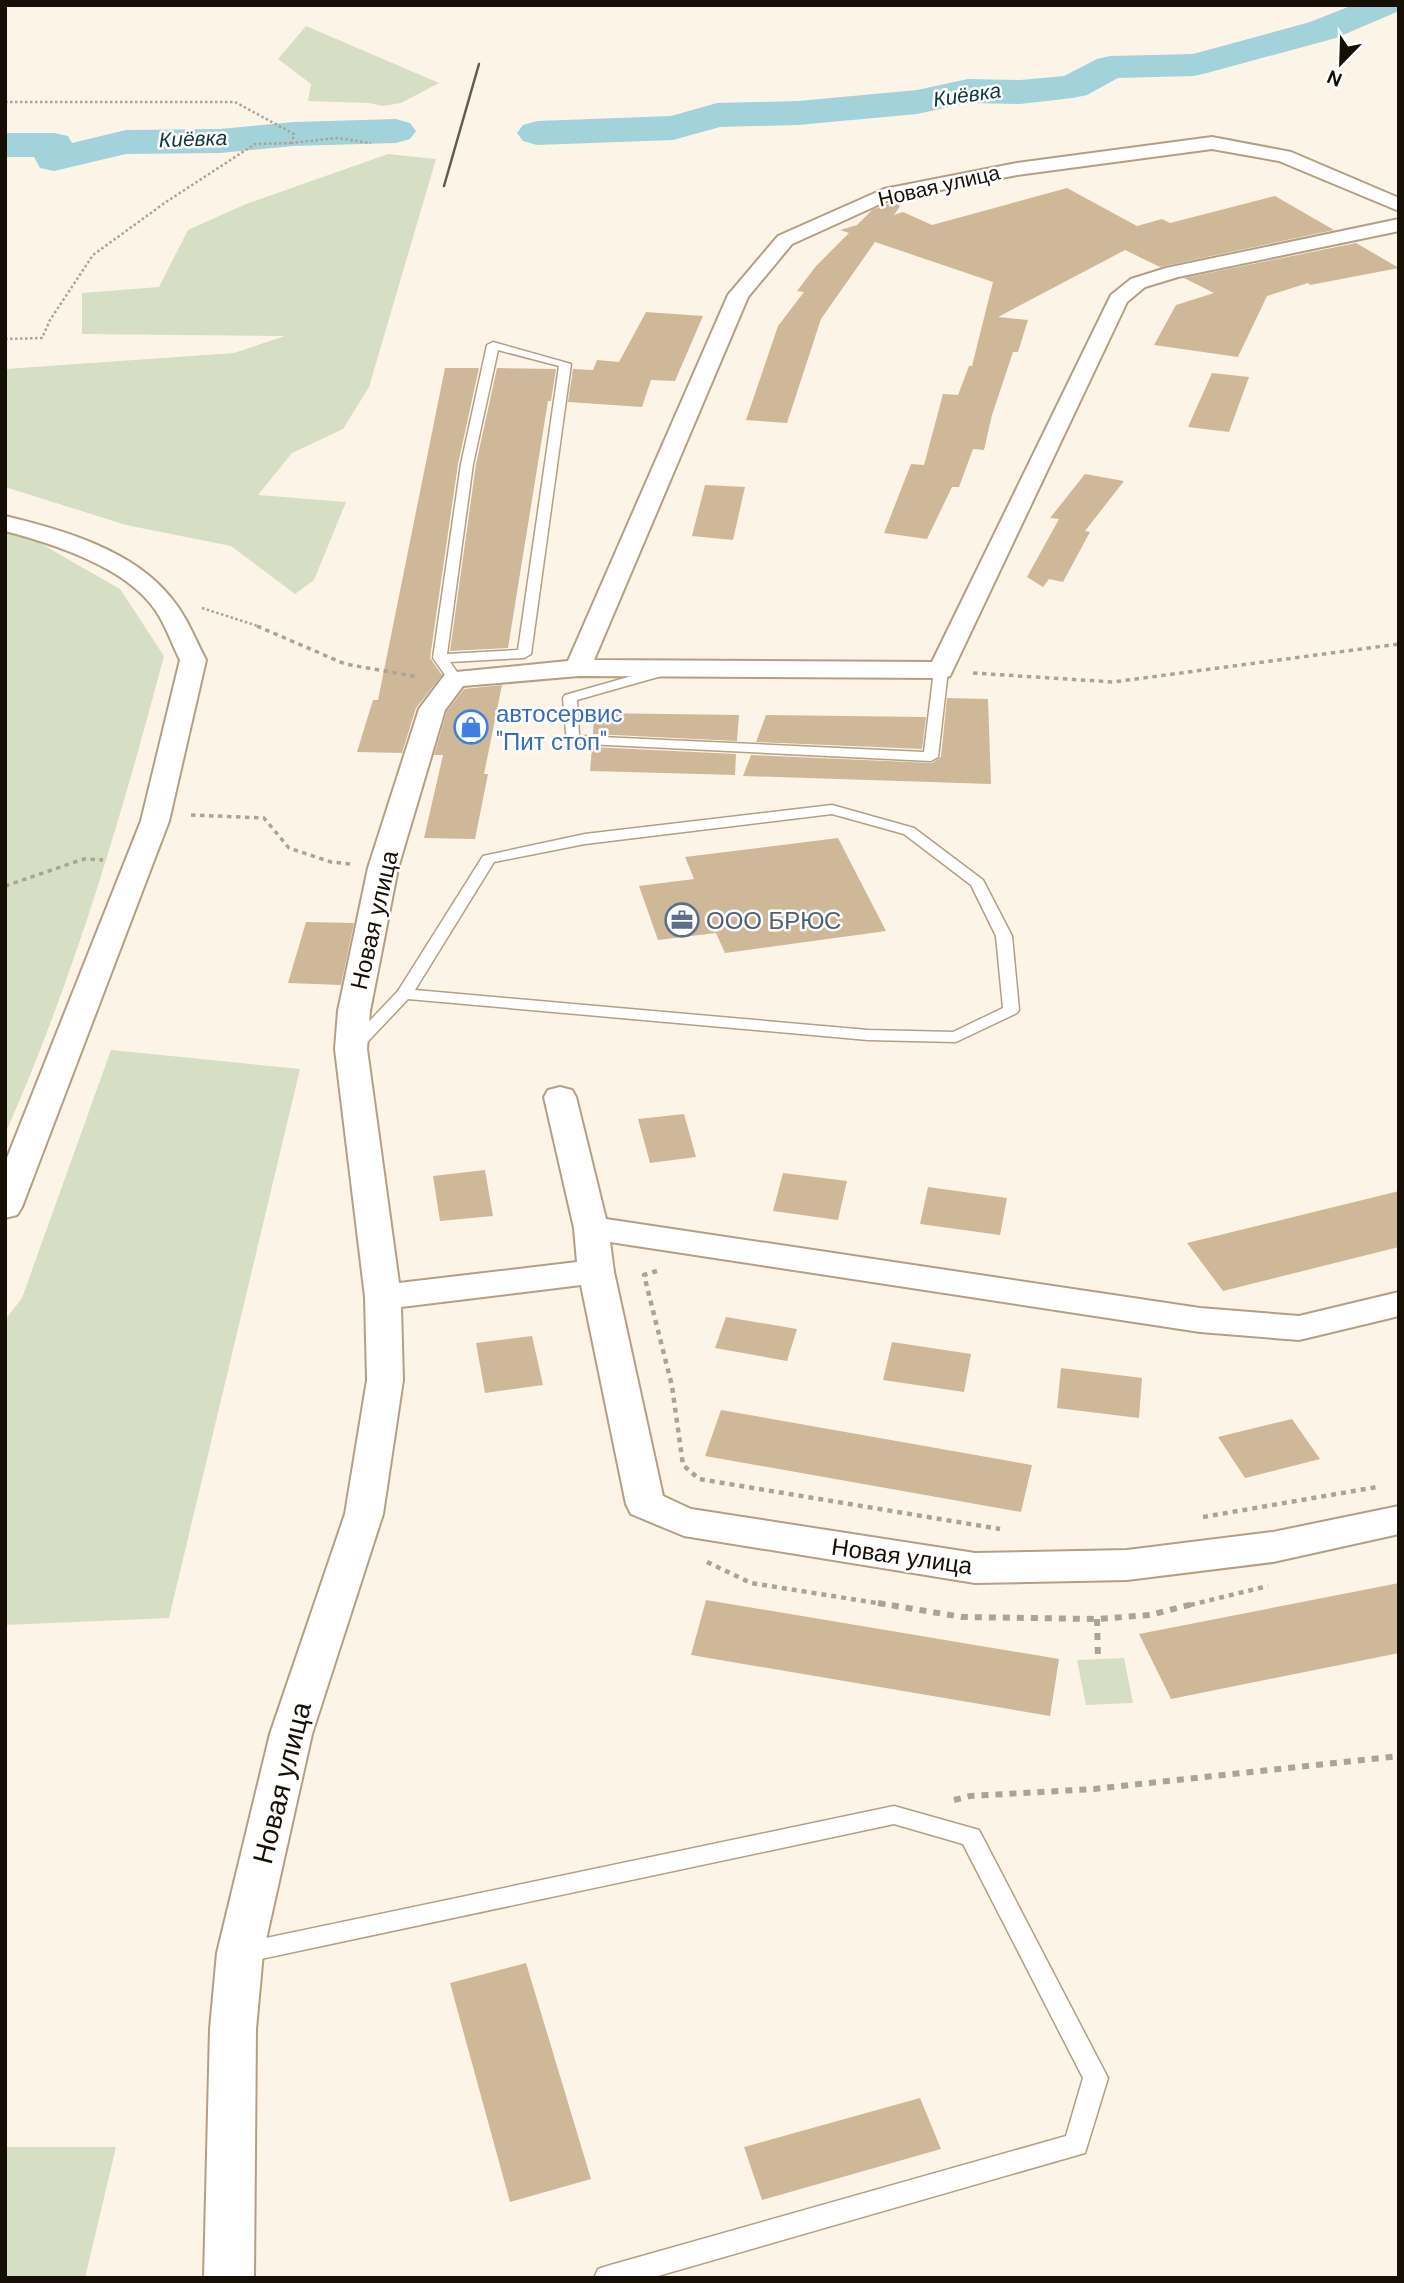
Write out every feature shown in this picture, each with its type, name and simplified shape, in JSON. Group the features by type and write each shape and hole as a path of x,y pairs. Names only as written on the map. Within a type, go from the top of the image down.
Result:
{"street":[{"name":"Новая улица","path":"579,668 586,645 738,295 785,240 884,195 1017,169 1212,142 1284,156 1399,205"},
{"path":"455,680 579,668 941,670 1118,299 1138,283 1173,272 1399,225"},
{"path":"5,523 57,537 110,561 160,600 193,660 155,821 5,1207"},
{"name":"Новая улица","path":"229,2278 233,2029 240,1953 291,1734 364,1514 385,1380 383,1297 351,1049 354,1011 383,868 432,709 455,680"},
{"name":"Новая улица","path":"560,1097 592,1228 596,1272 645,1504 684,1522 975,1569 1127,1565 1273,1547 1399,1520"},
{"path":"592,1228 1200,1321 1299,1328 1399,1304"},
{"path":"383,1297 596,1272"}],"lane":[{"path":"440,658 524,654 565,364 493,345 467,464 440,658 455,680"},
{"path":"667,670 570,698 572,740 931,757 941,670"},
{"path":"351,1049 404,994 488,859 586,839 832,809 909,831 978,883 1004,936 1011,1010 956,1037 868,1035 404,994"},
{"path":"240,1953 894,1815 971,1837 1096,2078 1076,2145 607,2278"}],"path":[{"path":"5,102 235,102 294,134 292,143"},
{"path":"5,339 42,338 50,320 93,255 166,202 255,144 337,138 371,143"},
{"path":"160,600 230,613 334,660 367,671 455,680"},
{"path":"941,670 1113,682 1399,644"},
{"path":"155,821 177,816 210,814 243,820 264,818 289,848 331,862 383,868"},
{"path":"5,886 84,859 139,863"},
{"path":"662,1269 644,1275 672,1386 683,1465 699,1479 1006,1530"},
{"path":"1194,1518 1385,1485"},
{"path":"1097,1619 1098,1659"},
{"path":"894,1815 970,1796 1094,1789 1399,1756"}],"green space":[{"path":"306,26 439,83 401,103 383,106 308,101 311,84 278,59"},
{"path":"388,154 436,159 369,387 343,429 292,453 258,495 346,502 314,580 295,594 231,546 126,525 5,487 6,369 234,353 285,336 82,334 82,293 159,287 188,230 246,204"},
{"path":"5,533 38,542 120,589 164,656 131,778 94,898 52,1018 5,1134"},
{"path":"111,1050 300,1069 169,1618 5,1625 5,1320 22,1298"},
{"path":"1124,1658 1133,1703 1086,1705 1077,1660"},
{"path":"5,2147 116,2147 85,2278 5,2278"}],"building":[{"path":"1067,188 1137,226 1162,219 1170,223 1275,196 1334,230 1160,267 1125,250 998,317 1028,320 1018,352 1013,352 992,415 984,450 973,449 959,487 952,487 927,539 884,533 911,464 924,465 943,394 958,395 969,366 972,366 993,282 875,242 821,319 787,423 746,420 778,326 804,292 797,291 816,266 849,233 840,230 857,225 872,210 895,201 900,206 894,215 903,212 932,225"},
{"path":"1356,243 1399,268 1310,285 1308,283 1267,296 1238,357 1154,345 1176,305 1214,293 1184,278"},
{"path":"646,312 703,316 675,381 651,380 642,407 568,402 573,369 593,370 597,360 619,362"},
{"path":"445,368 479,368 458,464 430,658 442,675 416,708 402,753 357,752 373,700 378,700"},
{"path":"497,368 556,369 551,401 548,401 508,648 450,651 476,464"},
{"path":"1212,373 1249,377 1229,432 1188,427"},
{"path":"1085,474 1124,481 1085,531 1090,532 1063,582 1049,579 1043,587 1027,577 1059,519 1050,518"},
{"path":"705,485 745,487 733,540 692,536"},
{"path":"502,685 484,774 488,774 475,839 424,838 443,755 434,755 447,711 464,689"},
{"path":"947,698 988,699 991,784 743,776 751,755 932,763 941,757"},
{"path":"594,713 739,715 737,741 593,734"},
{"path":"766,715 926,717 922,749 756,742"},
{"path":"592,747 736,754 735,775 590,771"},
{"path":"838,838 886,931 725,953 716,933 658,940 639,886 694,879 685,857"},
{"path":"306,922 354,923 341,985 288,983"},
{"path":"684,1114 696,1157 650,1163 638,1119"},
{"path":"485,1170 493,1216 440,1221 433,1176"},
{"path":"783,1173 847,1181 838,1220 773,1211"},
{"path":"928,1187 1007,1198 1000,1235 920,1224"},
{"path":"1399,1191 1399,1247 1223,1291 1187,1243"},
{"path":"726,1317 797,1329 787,1361 715,1348"},
{"path":"532,1336 543,1385 485,1393 476,1343"},
{"path":"892,1342 971,1354 964,1392 883,1380"},
{"path":"1061,1368 1142,1378 1139,1418 1057,1408"},
{"path":"721,1410 1032,1465 1021,1512 705,1456"},
{"path":"1292,1419 1320,1459 1245,1478 1218,1437"},
{"path":"1399,1583 1399,1653 1171,1699 1139,1634"},
{"path":"706,1600 1059,1659 1050,1716 691,1655"},
{"path":"526,1963 591,2179 510,2202 450,1983"},
{"path":"920,2098 941,2149 762,2200 744,2147"}],"waterway":[{"name":"Киёвка","path":"537,133 673,128 717,115 798,113 917,102 968,91 1020,92 1073,87 1110,67 1194,65 1323,30 1385,5"},
{"name":"Киёвка","path":"5,145 54,145 54,159 126,142 220,141 294,134 396,131"}],"railway":[{"path":"444,186 479,64"}],"place":[{"name":"автосервис \"Пит стоп\"","path":"471,727"},
{"name":"ООО БРЮС","path":"682,920"}]}
